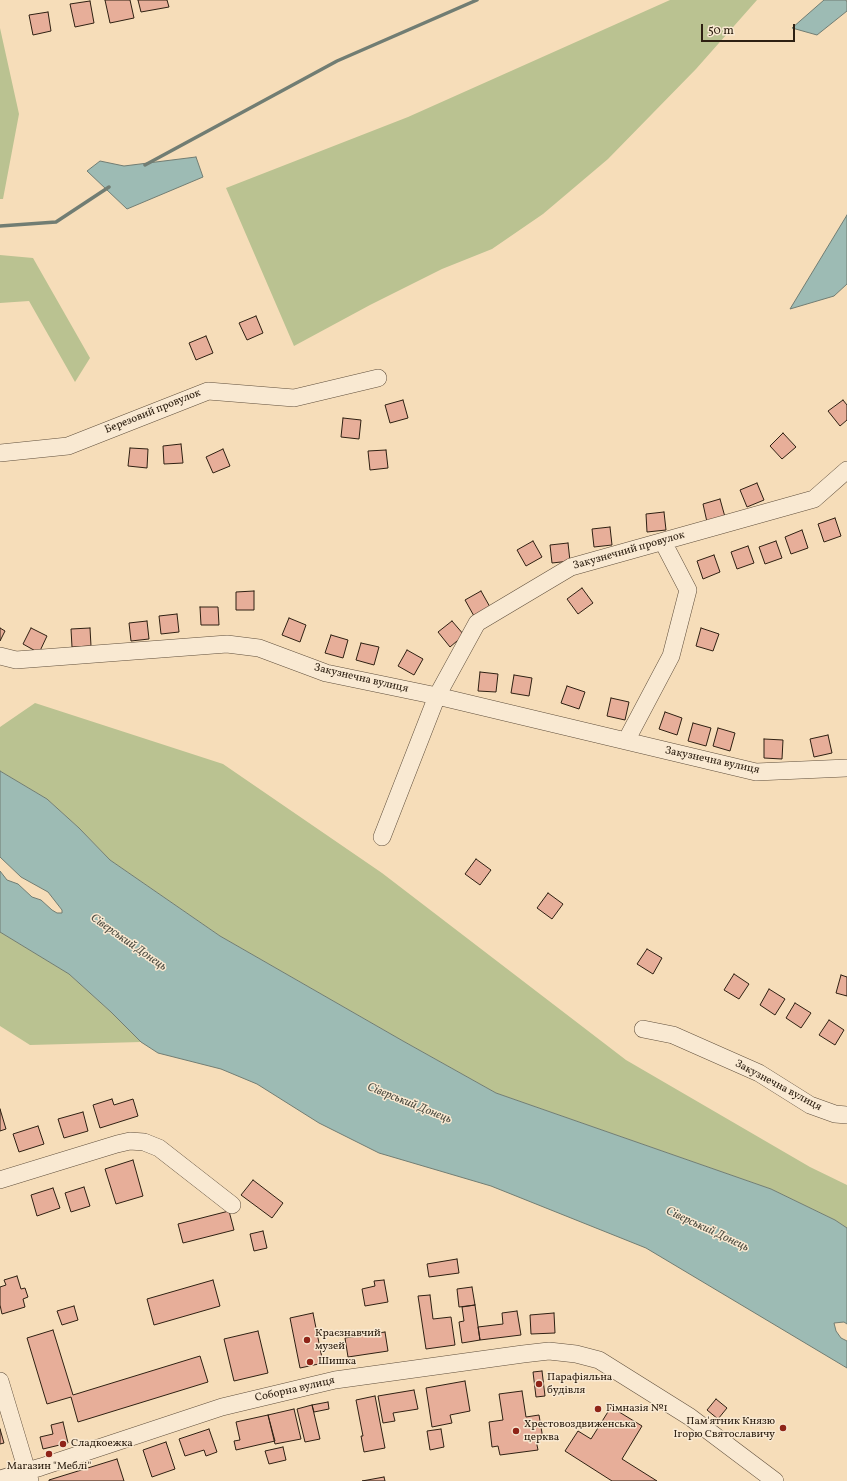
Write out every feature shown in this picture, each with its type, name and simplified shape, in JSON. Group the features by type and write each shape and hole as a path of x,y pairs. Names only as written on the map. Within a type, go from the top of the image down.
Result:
{"street":[{"name":"Березовий провулок","path":"0,453 68,446 208,391 294,398 378,378"},
{"name":"Закузнечний провулок","path":"382,837 438,696 477,623 570,567 814,499 847,470"},
{"path":"626,741 671,656 688,590 663,542"},
{"name":"Закузнечна вулиця","path":"0,656 16,660 227,644 259,648 326,673 438,696 756,772 847,768"},
{"name":"Закузнечна вулиця","path":"643,1029 673,1035 759,1073 810,1105 835,1114 847,1115"},
{"path":"0,1180 117,1144 130,1141 144,1142 159,1148 232,1205"},
{"name":"Соборна вулиця","path":"0,1479 28,1476 222,1406 335,1380 549,1351 576,1354 599,1360 690,1417 775,1481"},
{"path":"0,1381 28,1476"}],"green space":[{"path":"670,0 757,0 696,69 608,159 543,214 492,249 442,269 370,305 294,346 226,188 408,117"},
{"path":"0,28 19,114 3,199 0,199"},
{"path":"0,255 33,258 90,358 75,382 29,301 0,303"},
{"path":"35,703 223,764 382,873 626,1060 810,1167 847,1185 847,1228 835,1220 771,1189 496,1093 220,936 110,860 79,828 47,799 0,771 0,727"},
{"path":"0,932 69,974 111,1012 141,1042 30,1045 0,1026"}],"water":[{"path":"824,0 846,0 847,11 817,35 792,28"},
{"path":"196,157 203,177 127,209 87,171 100,161 124,166"},
{"path":"847,215 847,284 834,296 790,309"},
{"name":"Сіверський Донець","path":"0,771 47,799 79,828 110,860 220,936 496,1093 771,1189 835,1220 847,1228 847,1324 844,1322 834,1323 836,1331 841,1338 847,1341 847,1368 646,1248 491,1186 379,1153 319,1123 257,1084 221,1069 158,1053 141,1042 111,1012 69,974 0,932 0,871 7,880 18,884 32,897 41,900 52,910 57,913 62,913 62,910 48,892 21,877 0,857"}],"building":[{"path":"105,0 130,0 134,18 110,23"},
{"path":"138,0 167,0 169,7 141,12"},
{"path":"90,1 94,23 75,27 70,4"},
{"path":"48,12 51,31 33,35 29,15"},
{"path":"256,316 263,333 247,340 239,323"},
{"path":"206,336 213,353 196,360 189,343"},
{"path":"403,400 408,418 390,423 385,405"},
{"path":"843,400 847,405 847,420 840,426 828,411"},
{"path":"343,418 361,420 359,439 341,437"},
{"path":"783,433 796,447 782,459 770,446"},
{"path":"181,444 183,463 164,464 163,446"},
{"path":"130,448 148,449 147,468 128,466"},
{"path":"223,449 230,466 213,473 206,457"},
{"path":"386,450 388,468 370,470 368,451"},
{"path":"757,483 764,500 747,507 740,490"},
{"path":"720,499 725,517 707,522 703,504"},
{"path":"664,512 666,530 647,532 646,514"},
{"path":"835,518 841,536 824,542 818,524"},
{"path":"610,527 612,545 594,547 592,529"},
{"path":"802,530 808,548 791,554 785,537"},
{"path":"533,541 542,557 526,566 517,550"},
{"path":"776,541 782,558 765,564 759,547"},
{"path":"568,543 570,561 552,563 550,545"},
{"path":"748,546 754,563 737,569 731,552"},
{"path":"714,555 720,572 703,579 697,561"},
{"path":"582,588 593,603 578,614 567,599"},
{"path":"254,591 254,610 236,610 236,592"},
{"path":"481,591 490,607 474,616 465,600"},
{"path":"200,607 218,607 219,625 201,625"},
{"path":"177,614 179,632 161,634 159,616"},
{"path":"289,618 306,625 300,642 282,635"},
{"path":"147,621 149,639 131,641 129,623"},
{"path":"452,621 464,635 450,647 438,632"},
{"path":"0,628 5,631 0,641"},
{"path":"31,628 47,636 39,653 23,644"},
{"path":"90,628 91,646 72,647 71,629"},
{"path":"701,628 719,634 713,651 696,646"},
{"path":"331,635 348,640 343,658 325,653"},
{"path":"361,643 379,647 374,665 356,660"},
{"path":"407,650 423,659 414,675 398,666"},
{"path":"480,672 498,674 496,692 478,691"},
{"path":"514,675 532,678 529,696 511,693"},
{"path":"567,686 585,692 579,709 561,703"},
{"path":"611,698 629,702 625,720 607,716"},
{"path":"665,712 682,718 677,735 659,729"},
{"path":"693,723 711,728 706,746 688,741"},
{"path":"718,728 735,733 730,751 713,746"},
{"path":"828,735 832,753 814,757 810,739"},
{"path":"764,739 783,740 782,759 764,758"},
{"path":"476,859 491,870 480,885 465,874"},
{"path":"548,893 563,904 552,919 537,908"},
{"path":"647,949 662,958 653,974 637,964"},
{"path":"734,974 749,984 739,999 724,990"},
{"path":"841,975 847,977 847,996 836,993"},
{"path":"769,989 785,999 775,1015 760,1005"},
{"path":"795,1003 811,1013 801,1028 786,1018"},
{"path":"829,1020 844,1030 835,1045 819,1035"},
{"path":"112,1099 114,1105 133,1099 138,1116 100,1128 93,1105"},
{"path":"0,1109 6,1129 0,1131"},
{"path":"83,1112 88,1131 64,1138 58,1119"},
{"path":"38,1126 44,1144 19,1152 13,1134"},
{"path":"133,1160 143,1196 116,1204 105,1169"},
{"path":"253,1180 283,1203 272,1218 241,1195"},
{"path":"84,1187 90,1206 71,1212 65,1193"},
{"path":"53,1188 60,1208 37,1216 31,1195"},
{"path":"229,1211 234,1230 183,1243 178,1224"},
{"path":"263,1231 267,1248 254,1251 250,1234"},
{"path":"457,1259 459,1273 429,1277 427,1264"},
{"path":"17,1276 21,1289 25,1288 28,1297 23,1299 25,1307 2,1314 0,1305 0,1287 6,1285 4,1280"},
{"path":"213,1280 220,1306 154,1325 147,1299"},
{"path":"384,1280 388,1302 365,1306 362,1289 375,1286 374,1281"},
{"path":"472,1287 475,1305 459,1307 457,1289"},
{"path":"430,1295 433,1319 451,1317 455,1345 426,1349 418,1296"},
{"path":"475,1305 480,1340 462,1343 459,1322 464,1321 462,1307"},
{"path":"74,1306 78,1320 62,1325 57,1311"},
{"path":"517,1311 521,1335 480,1340 478,1327 503,1324 502,1313"},
{"name":"Краєзнавчий музей","path":"313,1313 323,1363 300,1368 290,1318"},
{"path":"554,1313 555,1333 531,1334 530,1315"},
{"path":"53,1330 73,1395 200,1356 208,1382 78,1422 71,1397 47,1404 27,1338"},
{"path":"258,1331 268,1373 234,1381 224,1339"},
{"path":"385,1332 388,1351 348,1357 345,1338"},
{"name":"Парафіяльна будівля","path":"542,1371 545,1396 536,1397 533,1372"},
{"path":"465,1381 470,1411 450,1415 452,1423 432,1427 426,1388"},
{"path":"414,1390 418,1409 393,1413 395,1421 383,1423 378,1396"},
{"name":"Хрестовоздвиженська церква","path":"522,1391 526,1417 539,1415 543,1439 536,1440 538,1450 500,1455 498,1446 492,1447 489,1422 503,1420 499,1394"},
{"path":"375,1396 385,1448 364,1452 361,1436 363,1436 356,1400"},
{"path":"716,1399 727,1408 718,1419 707,1410"},
{"path":"328,1402 329,1409 314,1412 312,1405"},
{"path":"312,1405 320,1439 305,1442 297,1409"},
{"path":"611,1407 642,1426 622,1459 657,1481 612,1481 565,1451 578,1431 591,1439"},
{"path":"294,1409 301,1439 275,1444 268,1415"},
{"path":"268,1415 275,1441 236,1450 234,1441 240,1440 236,1422"},
{"path":"63,1422 68,1443 43,1449 40,1437 53,1434 51,1425"},
{"path":"0,1429 4,1443 0,1444"},
{"path":"209,1429 217,1452 206,1456 204,1450 185,1456 179,1439"},
{"path":"441,1429 444,1447 430,1450 427,1431"},
{"path":"166,1442 175,1469 152,1477 143,1450"},
{"path":"283,1447 286,1460 269,1464 265,1451"},
{"path":"117,1459 124,1481 49,1481 49,1480"},
{"path":"384,1477 385,1481 362,1481"}],"waterway":[{"path":"145,165 337,61 477,0"},
{"path":"0,226 56,222 109,187"}],"place":[{"name":"Краєзнавчий музей","path":"307,1340"},
{"name":"Шишка","path":"310,1362"},
{"name":"Парафіяльна будівля","path":"539,1384"},
{"name":"Гімназія №1","path":"598,1409"},
{"name":"Пам'ятник Князю Ігорю Святославичу","path":"783,1428"},
{"name":"Хрестовоздвиженська церква","path":"516,1431"},
{"name":"Сладкоежка","path":"63,1444"},
{"name":"Магазин \"Меблі\"","path":"49,1454"}]}
